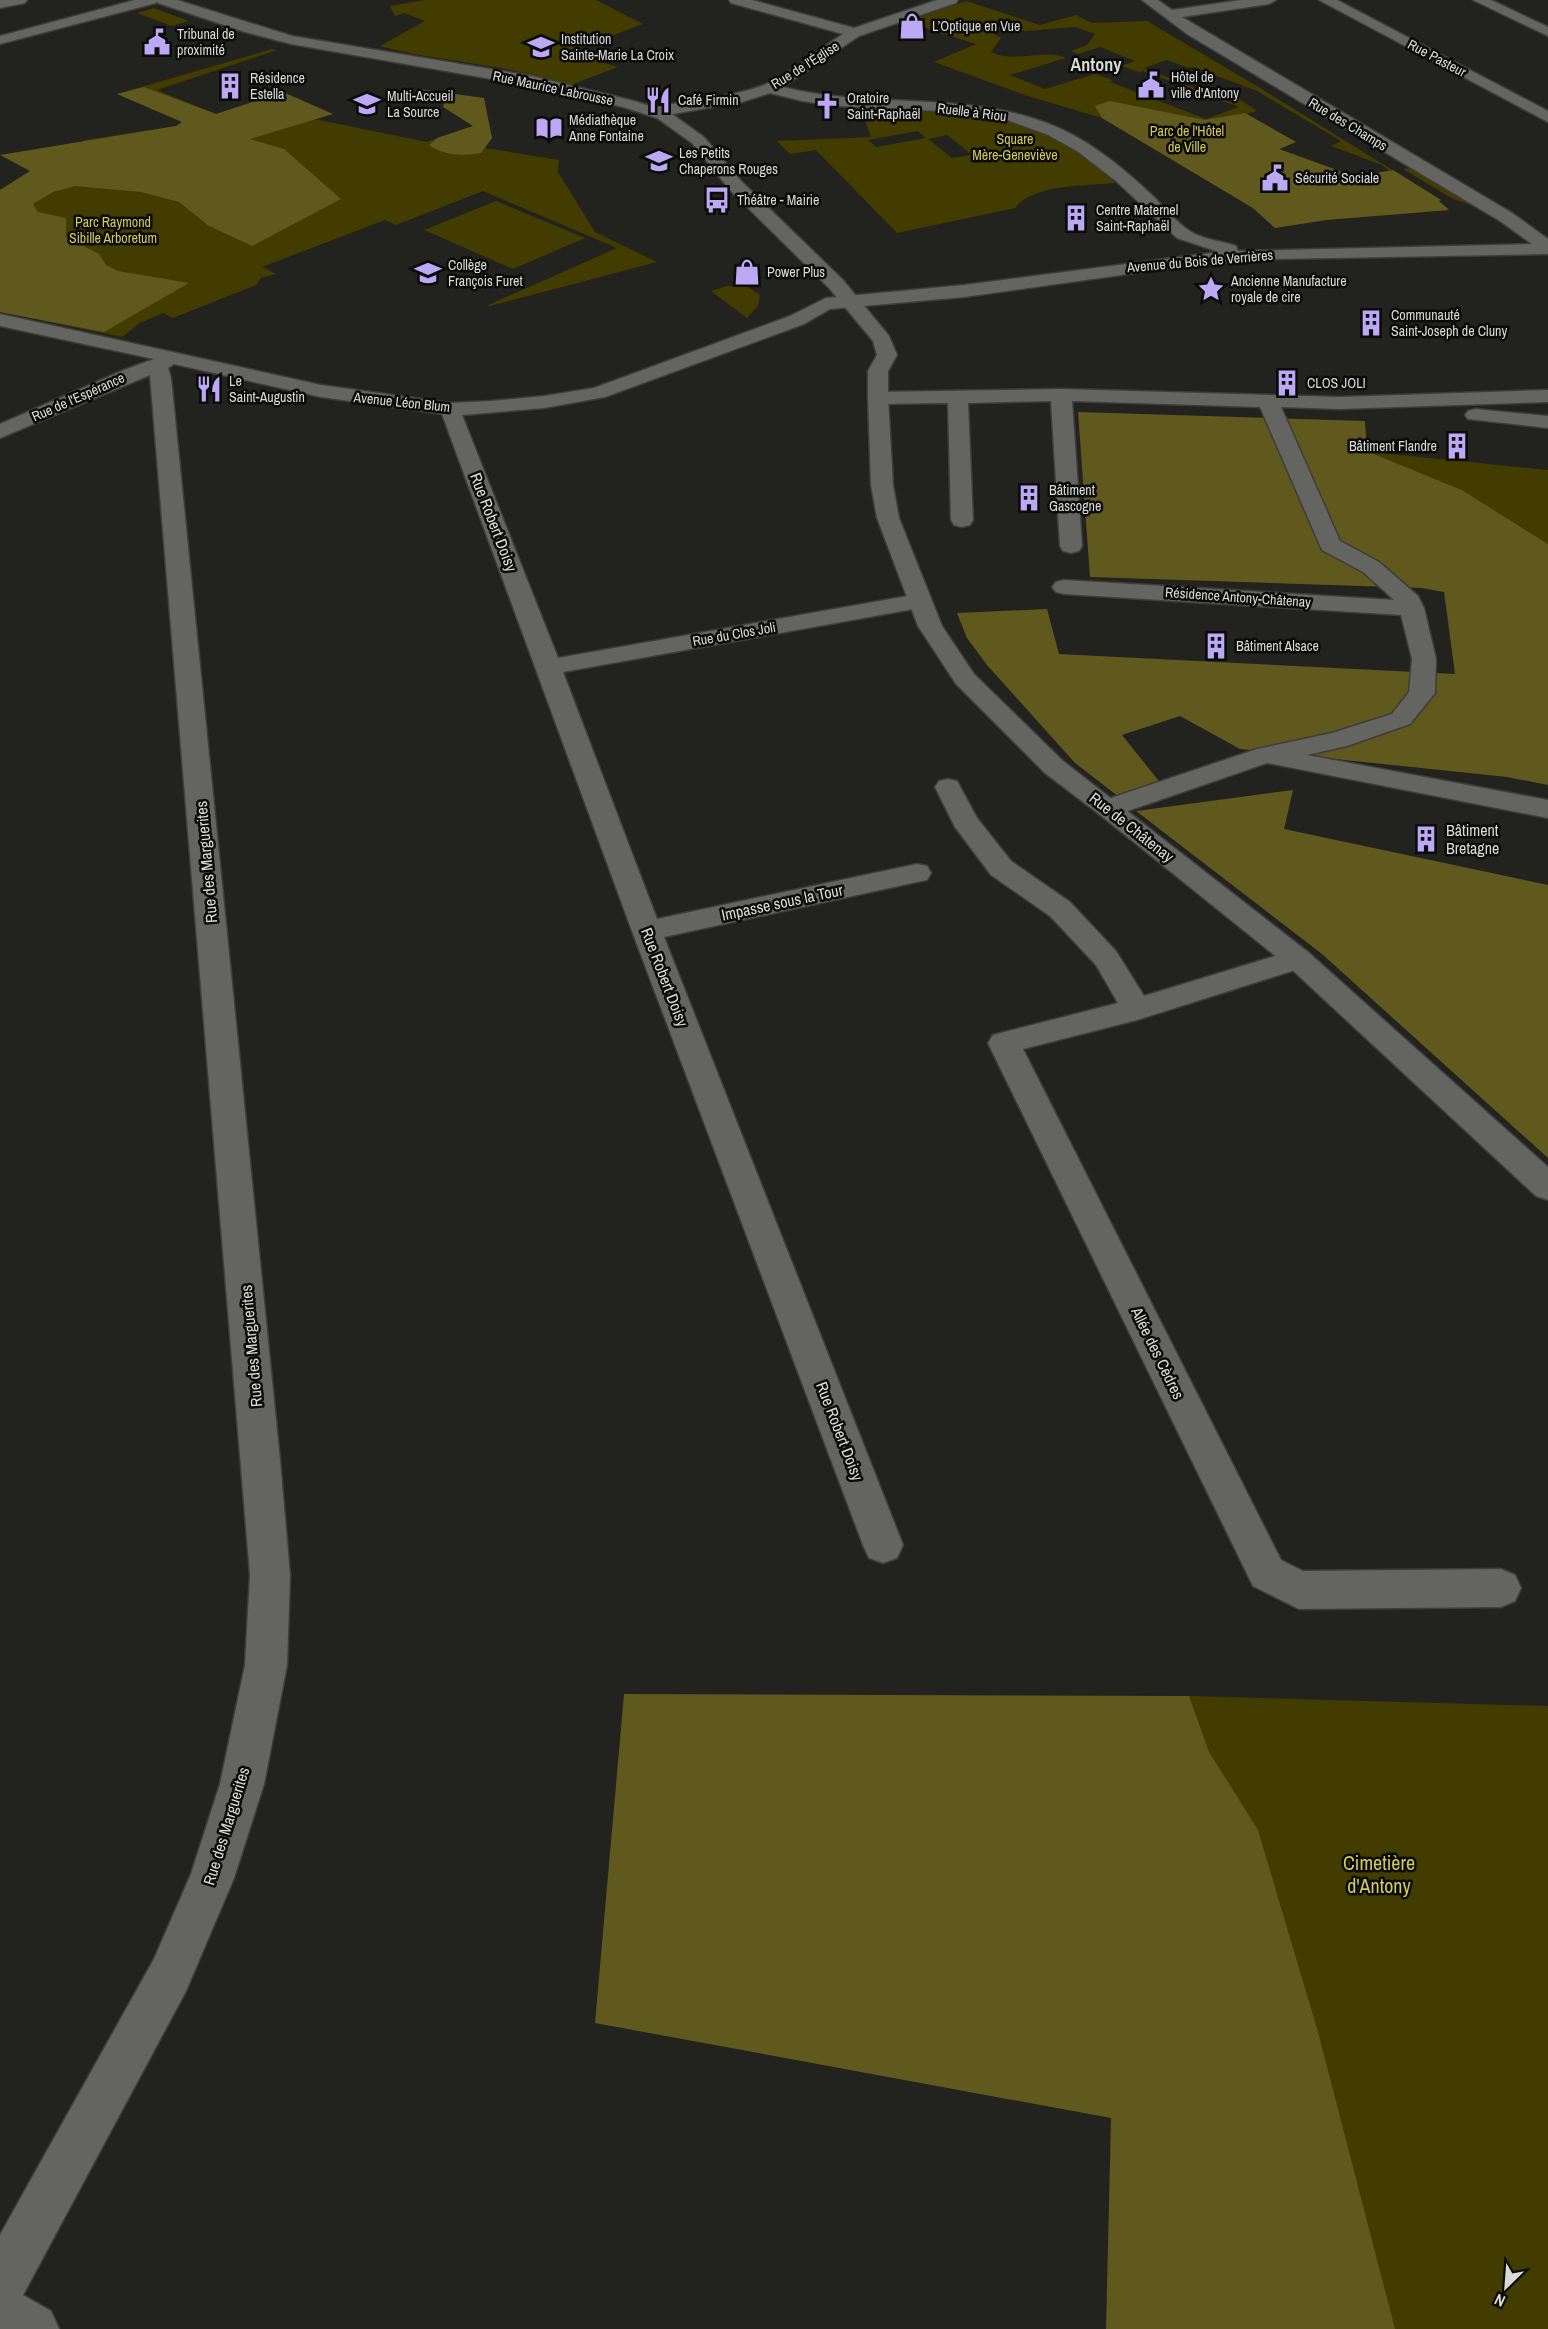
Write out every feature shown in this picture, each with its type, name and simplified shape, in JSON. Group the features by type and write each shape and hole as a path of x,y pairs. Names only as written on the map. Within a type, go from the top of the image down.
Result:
{"street":[{"path":"0,4 20,0"},
{"path":"0,40 151,0"},
{"name":"Rue Maurice Labrousse","path":"163,0 240,26 291,40 532,81 655,112 680,125 698,140 736,186 854,303"},
{"name":"Rue Maurice Labrousse","path":"194,0 240,26"},
{"path":"736,0 854,33"},
{"name":"Rue de l'Église","path":"623,114 655,112 688,104 742,97 770,88 784,81 854,33 951,0"},
{"name":"Rue des Champs","path":"1149,0 1192,31 1506,217 1548,248"},
{"path":"1169,15 1269,0"},
{"name":"Rue Pasteur","path":"1326,0 1548,117"},
{"path":"1480,0 1548,32"},
{"name":"Rue Maurice Labrousse","path":"355,52 442,74 518,85 623,114 671,134 685,143 721,188 811,285 834,315"},
{"name":"Ruelle à Riou","path":"770,88 815,99 976,110 1039,125 1082,147 1186,236 1218,244 1241,255"},
{"name":"Avenue du Bois de Verrières","path":"854,303 964,291 1172,261 1241,255 1548,248"},
{"path":"834,315 854,303"},
{"name":"Rue de Châtenay","path":"854,303 882,340 887,355 878,371 878,398 885,501 894,535 930,626 965,679 1054,767 1298,959 1548,1186"},
{"name":"Avenue Léon Blum","path":"0,321 164,362 382,401 450,408 502,406 598,393 797,320 834,315"},
{"path":"866,353 878,371"},
{"name":"Rue de l'Espérance","path":"0,432 131,374 164,362"},
{"name":"Rue des Marguerites","path":"0,2286 134,2045 175,1964 212,1878 242,1784 266,1665 270,1575 261,1460 173,508 164,362"},
{"path":"878,398 1061,395 1267,400 1339,403 1548,422"},
{"path":"1061,395 1071,546"},
{"path":"1339,403 1548,396"},
{"path":"958,398 962,520"},
{"path":"1109,808 1266,755 1338,740 1401,719 1422,693 1424,659 1410,601 1371,567 1330,545 1267,400"},
{"name":"Rue Robert Doisy","path":"450,408 647,931 884,1545"},
{"name":"Résidence Antony-Châtenay","path":"1064,587 1412,608"},
{"name":"Rue du Clos Joli","path":"549,667 919,601"},
{"path":"1266,755 1548,809"},
{"path":"948,787 965,821 1001,868 1060,909 1106,958 1137,1009"},
{"name":"Impasse sous la Tour","path":"647,931 917,873"},
{"name":"Allée des Cèdres","path":"1298,959 1137,1009 1005,1043 1267,1573 1299,1590 1501,1587"},
{"path":"0,2311 33,2329"}],"green space":[{"path":"425,0 596,0 643,24 568,52 618,67 568,86 522,72 380,46 425,21 404,13 395,16 390,6"},
{"name":"Parc de l'Hôtel de Ville","path":"966,1 1040,25 1076,15 1092,23 1147,21 1441,200 1439,201 1449,210 1326,220 1275,228 1253,208 1102,118 1028,96 934,62 976,44 906,22","holes":["1075,27 1095,34 1087,45 1071,51 1078,54 1100,47 1135,61 1121,66 1139,72 1143,71 1239,107 1206,119 1095,74 1045,89 1010,75 1066,58 1057,55 1009,57 991,52 1001,38 994,34 1000,29 1025,31","1167,60 1188,68 1193,67 1257,91 1341,141 1331,146 1382,165 1389,171 1356,177 1279,149 1296,142 1246,114 1257,111 1239,99 1230,102 1144,68"]},
{"path":"154,8 189,21 172,26 137,13"},
{"name":"Parc Raymond Sibille Arboretum","path":"272,49 277,50 157,90 216,114 314,119 427,142 473,126 459,116 485,109 492,138 485,148 559,160 558,172 595,232 657,262 490,306 488,305 617,248 483,191 396,225 385,220 262,267 276,274 261,278 256,285 173,318 163,313 140,323 122,337 0,312 0,190 85,140 176,126 182,122 117,94"},
{"path":"144,87 216,114 283,92 333,114 250,139 284,149 341,199 252,246 209,226 179,202 141,192 75,186 53,192 33,204 38,212 66,218 66,237 99,254 106,265 118,271 189,283 104,332 0,312 0,190 30,171 0,155 176,126 182,122 117,94"},
{"path":"419,89 484,98 492,138 481,153 454,154 429,145 437,138 473,126 443,107 444,102 436,95"},
{"path":"1110,101 1205,120 1245,113 1296,142 1279,149 1356,177 1393,170 1441,200 1439,201 1449,210 1326,220 1275,228 1253,208 1102,118 1095,106"},
{"name":"Square Mère-Geneviève","path":"860,106 931,110 997,118 1058,139 1087,158 1115,183 1047,190 1023,200 1015,208 897,233 816,150 790,154 777,141 871,137","holes":["918,131 926,138 876,147 868,140","947,135 971,154 971,155 952,158 928,139"]},
{"path":"1413,168 1482,209 1453,199 1403,169"},
{"path":"496,201 585,238 513,269 424,230"},
{"path":"727,286 748,287 760,295 758,306 747,318 711,291"},
{"path":"1078,412 1365,421 1367,451 1462,490 1548,544 1548,785 1507,777 1240,749 1180,716 1122,735 1162,785 1123,800 1075,763 987,665 967,638 957,613 1047,609 1059,654 1455,674 1444,592 1421,588 1090,577"},
{"path":"1370,452 1548,470 1548,544 1462,490"},
{"path":"1293,790 1284,829 1548,885 1548,1158 1322,954 1136,811"},
{"path":"624,1694 1189,1696 1209,1752 1258,1830 1318,2032 1395,2329 1106,2329 1111,2118 595,2023"},
{"name":"Cimetière d'Antony","path":"1189,1696 1548,1706 1548,2329 1257,2329"}],"place":[{"name":"L’Optique en Vue","path":"912,26"},
{"name":"Tribunal de proximité","path":"157,42"},
{"name":"Institution Sainte-Marie La Croix","path":"541,47"},
{"name":"Hôtel de ville d'Antony","path":"1151,85"},
{"name":"Résidence Estella","path":"230,86"},
{"name":"Café Firmin","path":"658,100"},
{"name":"Multi-Accueil La Source","path":"367,104"},
{"name":"Oratoire Saint-Raphaël","path":"827,106"},
{"name":"Médiathèque Anne Fontaine","path":"549,128"},
{"name":"Les Petits Chaperons Rouges","path":"659,161"},
{"name":"Sécurité Sociale","path":"1275,178"},
{"name":"Théâtre - Mairie","path":"717,200"},
{"name":"Centre Maternel Saint-Raphaël","path":"1076,218"},
{"name":"Power Plus","path":"747,272"},
{"name":"Collège François Furet","path":"428,273"},
{"name":"Ancienne Manufacture royale de cire","path":"1211,289"},
{"name":"Communauté Saint-Joseph de Cluny","path":"1371,323"},
{"name":"CLOS JOLI","path":"1287,383"},
{"name":"Le Saint-Augustin","path":"209,389"},
{"name":"Bâtiment Flandre","path":"1457,446"},
{"name":"Bâtiment Gascogne","path":"1029,498"},
{"name":"Bâtiment Alsace","path":"1216,646"},
{"name":"Bâtiment Bretagne","path":"1426,839"}],"district":[{"name":"Antony","path":"1096,64"}]}
